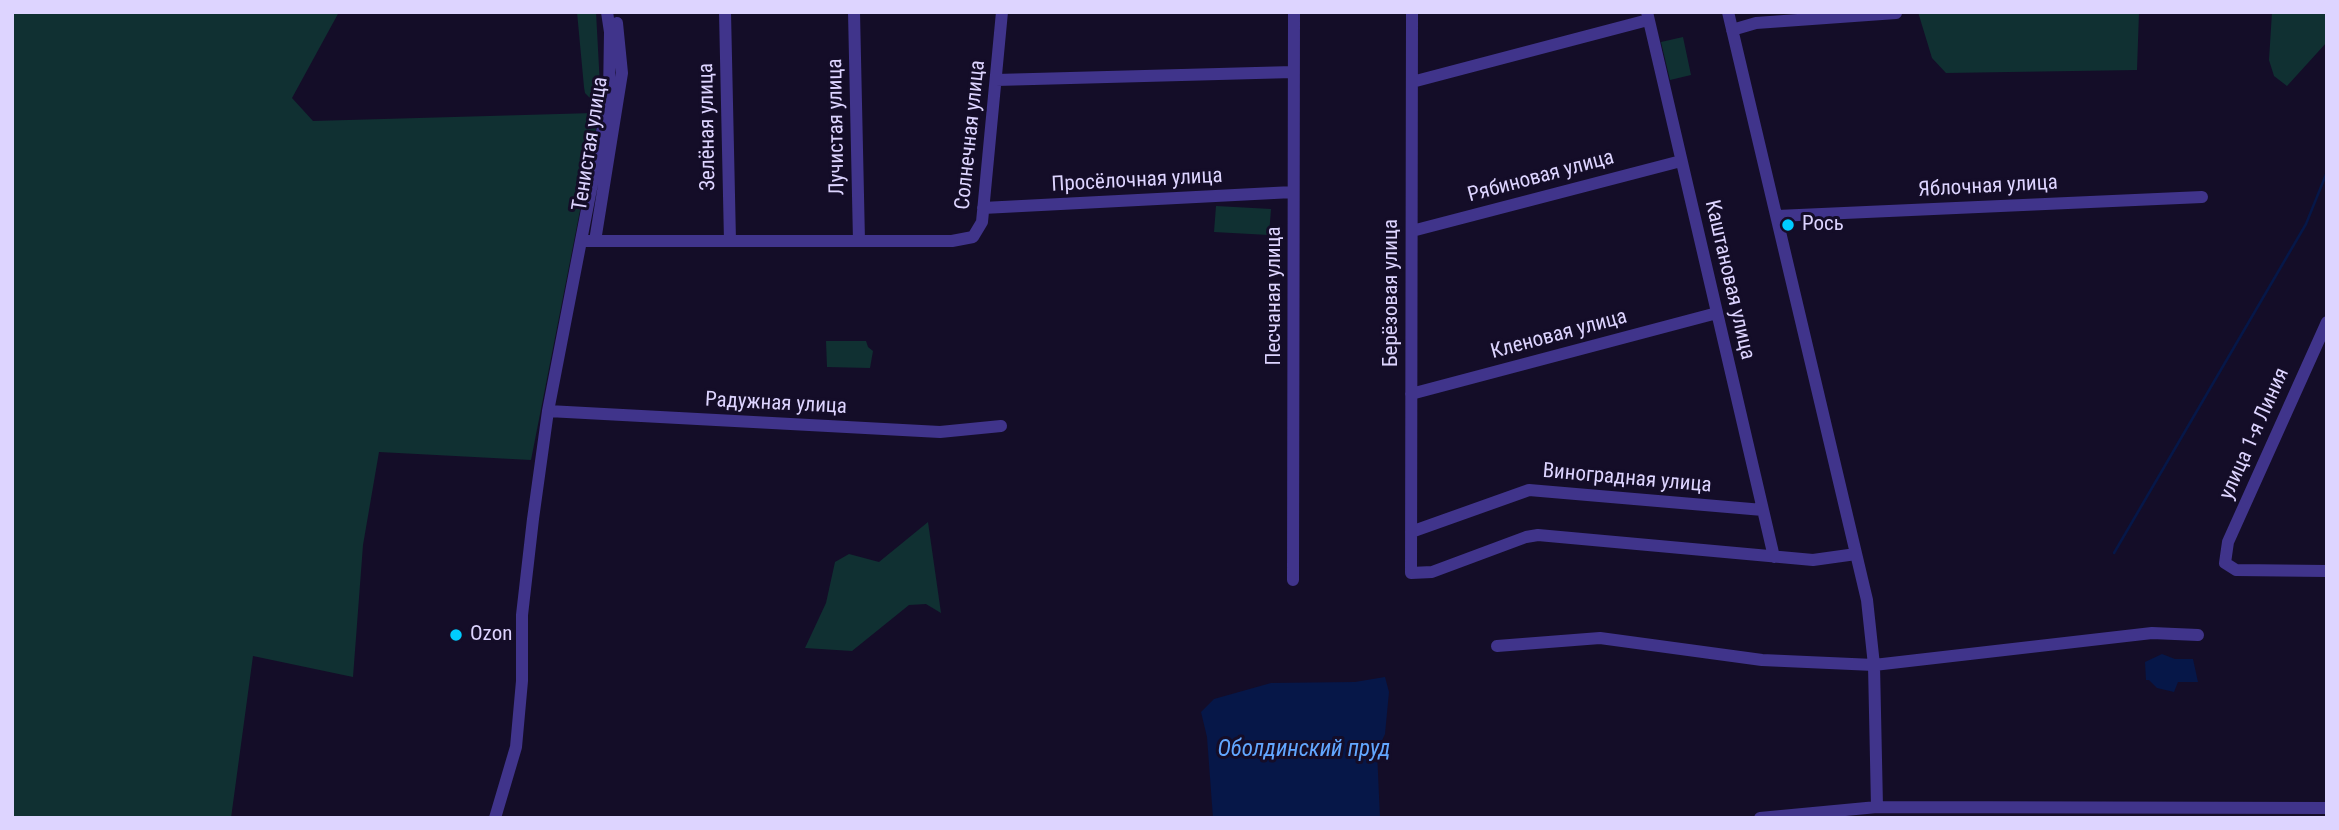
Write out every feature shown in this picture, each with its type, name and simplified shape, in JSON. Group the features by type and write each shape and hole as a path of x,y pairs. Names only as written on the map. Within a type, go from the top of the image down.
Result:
{"street":[{"path":"495,818 516,747 522,681 522,615 548,411 609,96 610,32 607,12"},
{"name":"Тенистая улица","path":"595,241 622,73 616,12"},
{"name":"Зелёная улица","path":"725,12 730,241"},
{"name":"Лучистая улица","path":"854,12 859,241"},
{"name":"Солнечная улица","path":"859,241 952,241 973,237 982,222 1002,12"},
{"name":"Песчаная улица","path":"1293,580 1294,12"},
{"name":"Берёзовая улица","path":"1412,12 1411,573 1432,572 1532,535 1774,556"},
{"path":"1728,12 1867,600 1874,665 1877,807"},
{"path":"1732,30 1756,23 1896,13"},
{"path":"1412,82 1647,16"},
{"name":"Каштановая улица","path":"1647,16 1774,556"},
{"path":"996,80 1293,72"},
{"name":"Рябиновая улица","path":"1412,231 1681,161"},
{"name":"Просёлочная улица","path":"983,208 1293,192"},
{"name":"Яблочная улица","path":"1777,216 2202,197"},
{"path":"580,241 859,241"},
{"name":"Кленовая улица","path":"1411,394 1717,313"},
{"name":"улица 1-я Линия","path":"2327,322 2228,542 2225,564 2236,570 2327,571"},
{"name":"Радужная улица","path":"548,411 940,432 1001,426"},
{"name":"Виноградная улица","path":"1411,532 1529,490 1763,510"},
{"path":"1774,556 1816,560 1856,554"},
{"path":"1497,646 1600,639 1762,660 1874,665 2152,633 2197,635"},
{"path":"1760,818 1877,807 2327,808"}],"green space":[{"path":"12,12 339,12 292,98 313,121 594,113 596,129 531,460 379,452 363,545 353,677 253,656 231,818 12,818"},
{"path":"577,12 596,12 600,86 593,101 585,93"},
{"path":"1918,12 2139,12 2137,70 1946,73 1932,58"},
{"path":"2272,12 2327,12 2327,42 2287,86 2274,76 2269,60"},
{"path":"1683,37 1691,75 1670,80 1661,42"},
{"path":"1216,206 1271,209 1269,235 1214,232"},
{"path":"826,341 866,341 873,351 870,368 827,367"},
{"path":"928,522 941,613 926,604 909,605 852,651 805,648 826,603 835,562 849,554 879,562"}],"water":[{"path":"2162,654 2175,659 2193,659 2198,682 2178,682 2174,692 2157,688 2146,680 2145,662"},
{"name":"Оболдинский пруд","path":"1385,677 1389,692 1385,734 1377,751 1380,818 1213,818 1207,737 1201,712 1214,699 1271,683 1355,682"}],"waterway":[{"path":"2114,553 2306,224 2327,172"}],"place":[{"name":"Рось","path":"1788,225"},
{"name":"Ozon","path":"456,635"}]}
